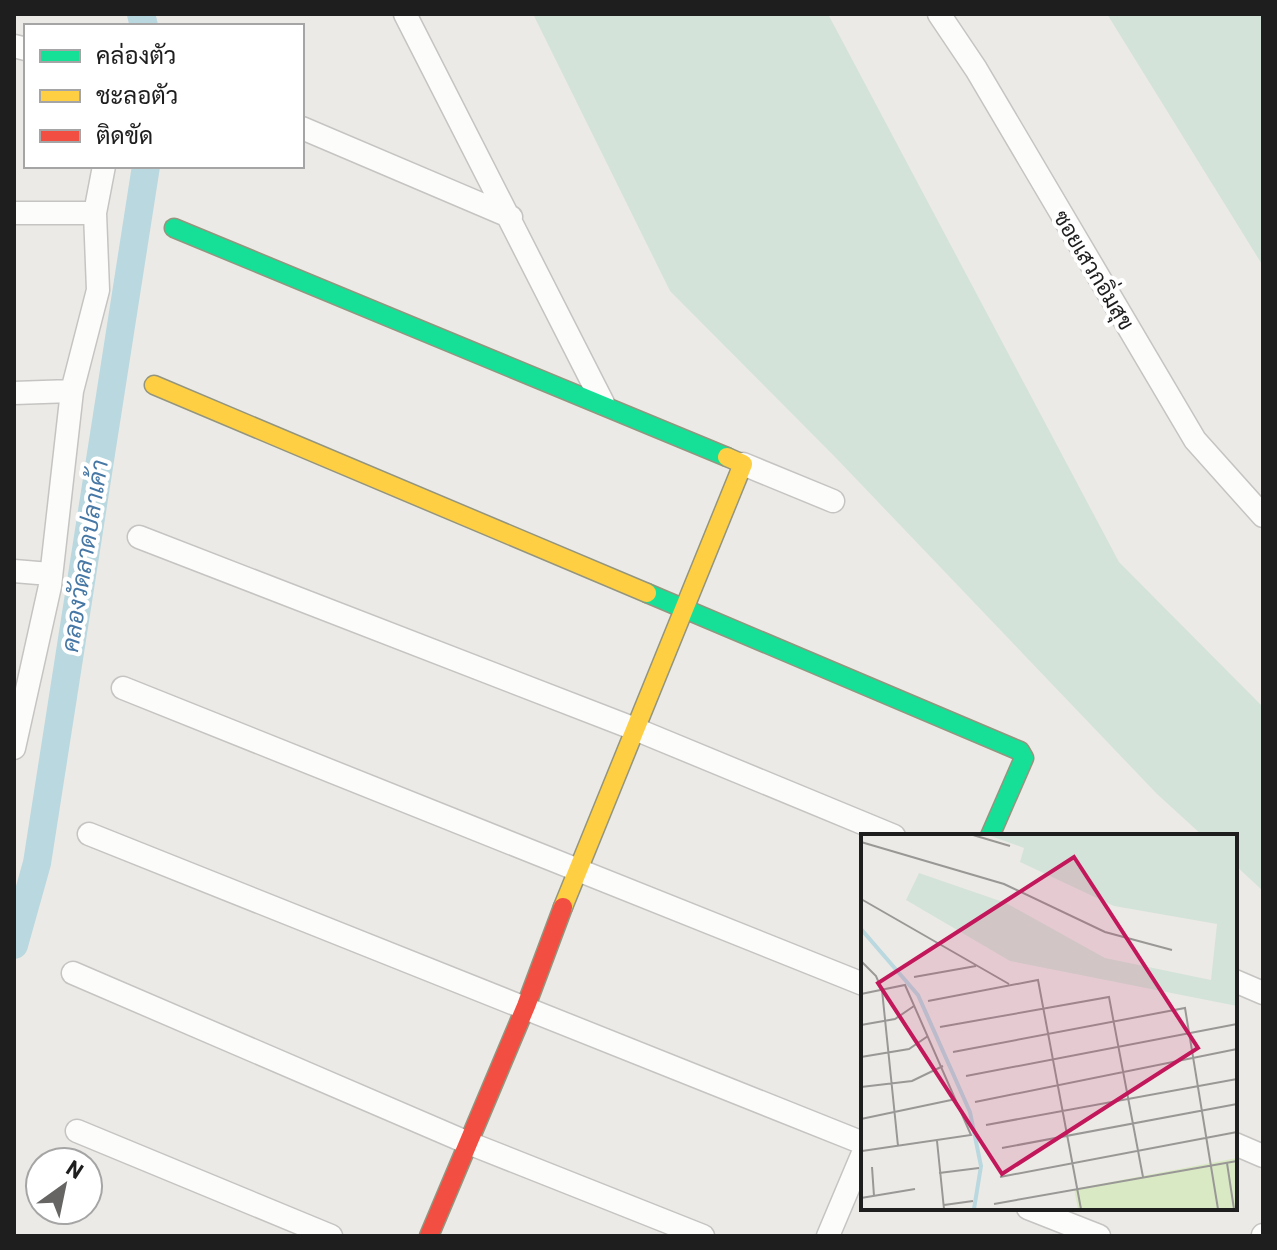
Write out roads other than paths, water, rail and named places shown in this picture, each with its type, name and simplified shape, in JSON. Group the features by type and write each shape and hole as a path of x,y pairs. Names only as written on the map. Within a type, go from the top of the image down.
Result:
{"street":[{"path":"405,14 603,403"},
{"name":"ซอยเสวกอิ่มสุข","path":"939,14 976,69 1195,440 1263,516"},
{"path":"304,129 511,217"},
{"path":"14,748 50,574 72,391 98,290 95,213 104,168"},
{"path":"14,213 95,213"},
{"path":"174,228 603,403 833,501"},
{"path":"154,385 686,607 1020,751 1024,758 991,834"},
{"path":"14,393 72,391"},
{"path":"429,1236 466,1142 526,1006 578,867 743,464"},
{"path":"139,537 635,729 889,834"},
{"path":"14,571 50,574"},
{"path":"123,688 578,867 861,983"},
{"path":"89,834 861,1142"},
{"path":"73,973 466,1142 703,1236"},
{"path":"1237,982 1263,993"},
{"path":"77,1131 331,1236"},
{"path":"1237,1145 1263,1156"},
{"path":"828,1236 861,1158"},
{"path":"1033,1210 1099,1236"}],"waterway":[{"name":"คลองวัดลาดปลาเค้า","path":"141,14 144,24"},
{"name":"คลองวัดลาดปลาเค้า","path":"14,945 37,863 146,168"}]}
